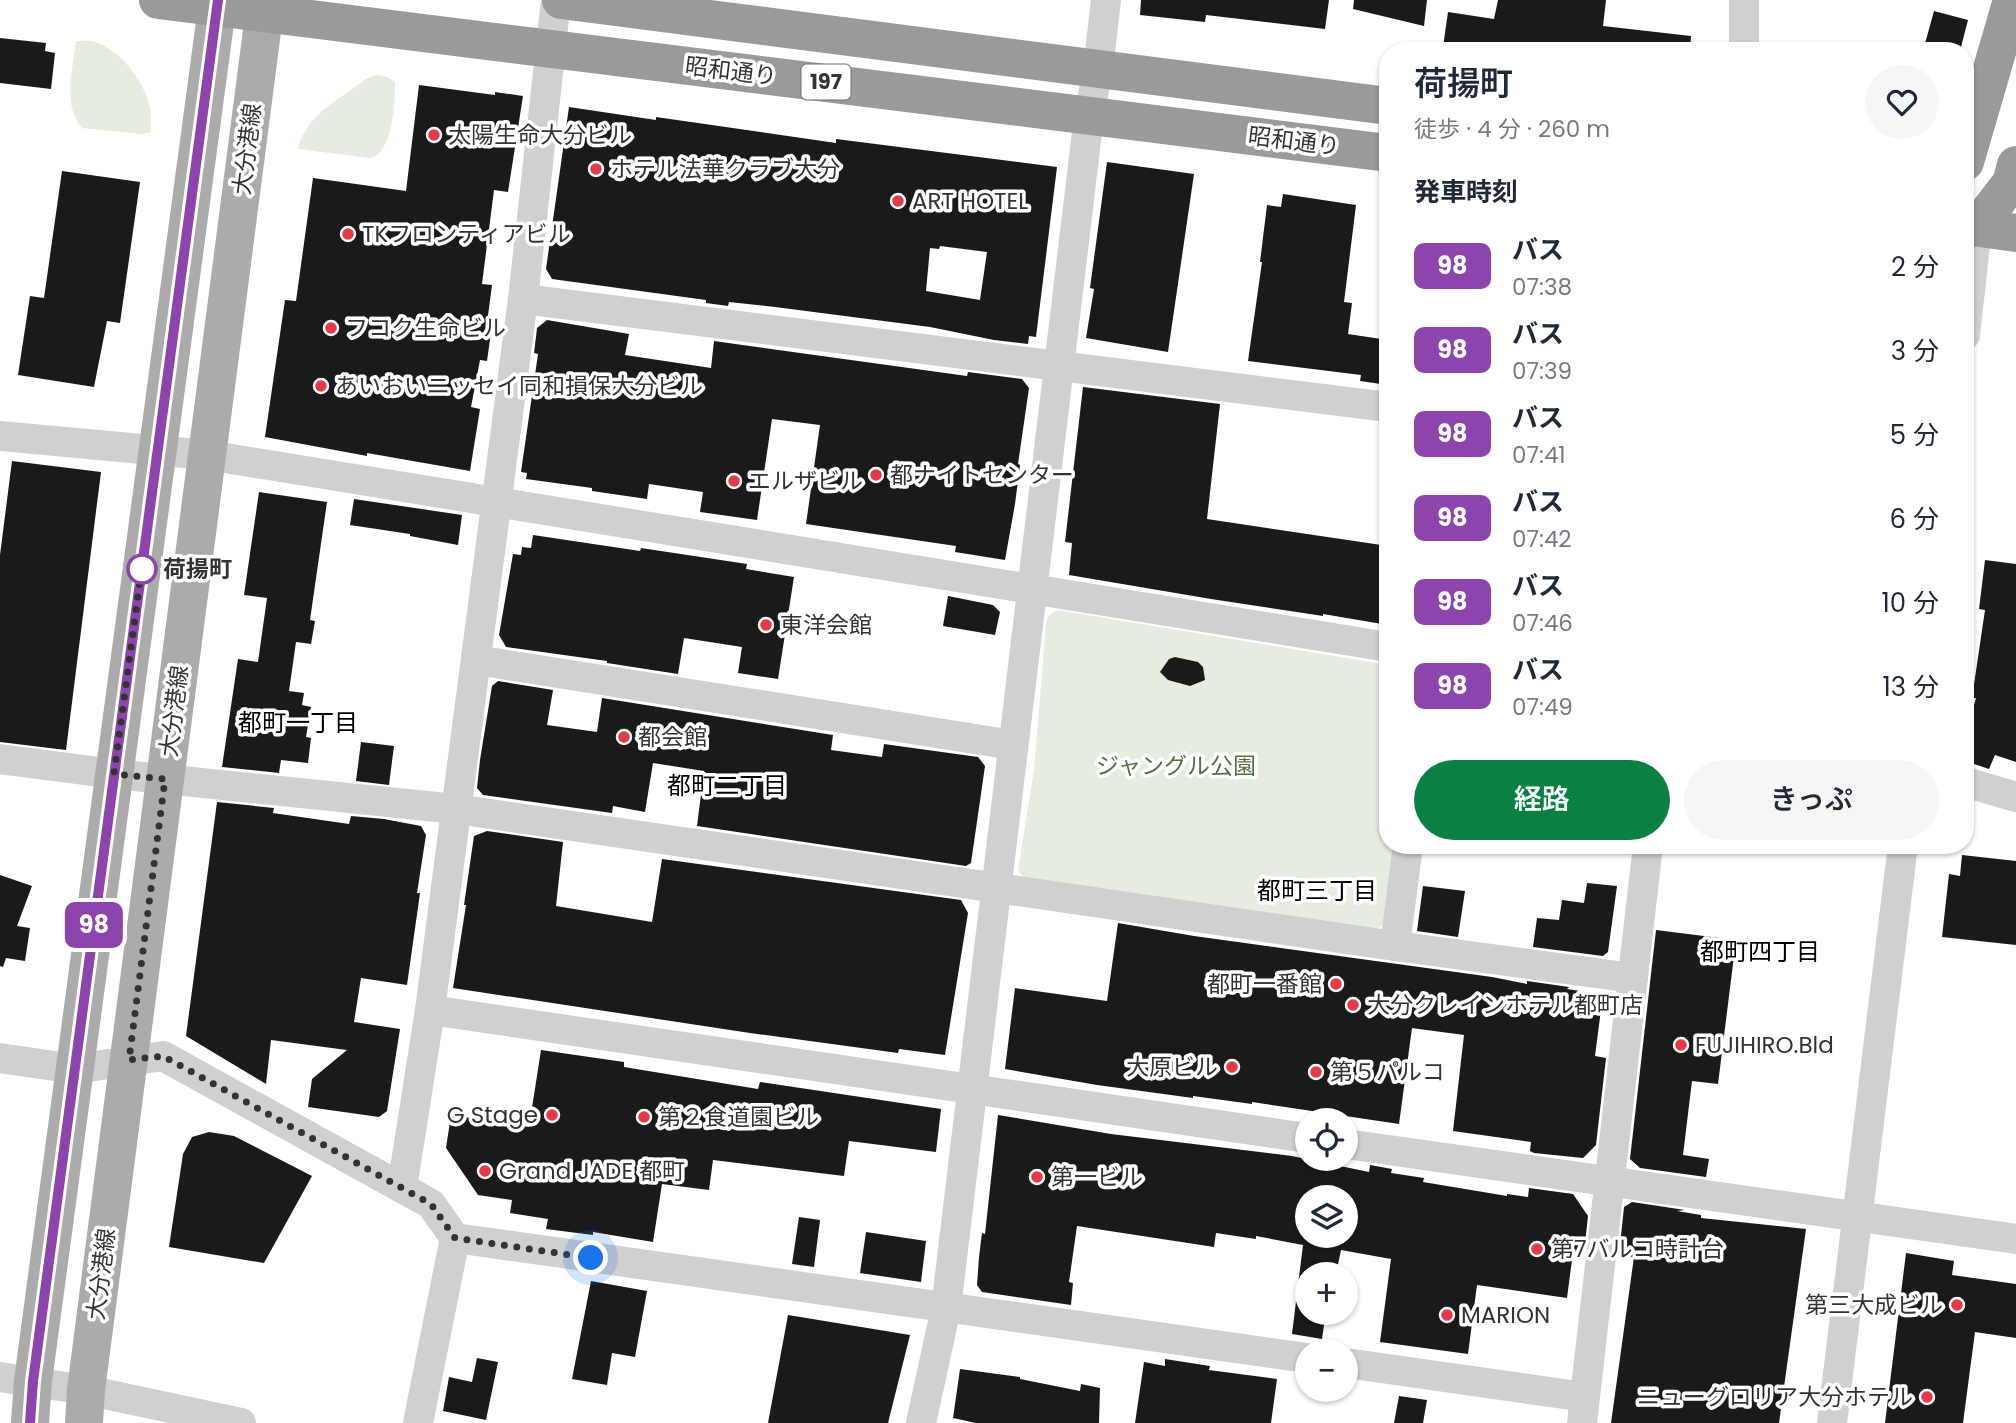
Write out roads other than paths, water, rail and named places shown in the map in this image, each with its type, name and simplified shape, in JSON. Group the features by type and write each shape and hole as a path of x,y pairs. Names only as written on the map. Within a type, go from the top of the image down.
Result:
{"highway":[{"name":"昭和通り","path":"158,0 265,6 551,48 1379,152"},
{"name":"昭和通り","path":"558,0 1379,105"},
{"path":"1974,131 2012,0"},
{"path":"1974,179 2014,177"},
{"path":"1974,211 2014,177"},
{"path":"1974,217 2016,233"}],"main road":[{"path":"30,1423 17,1379 75,1069 217,3"},
{"name":"大分港線","path":"85,1406 265,6"}],"street":[{"path":"402,1188 430,1010 476,660 523,299 558,0"},
{"path":"921,1423 946,1308 1059,366 1106,0"},
{"path":"1744,0 1744,42"},
{"path":"523,299 1379,406"},
{"path":"0,436 207,455 1379,646"},
{"path":"476,660 1013,745"},
{"path":"0,759 114,774 456,809 1395,946 1633,978"},
{"path":"1974,785 2016,797"},
{"path":"1395,946 1407,854"},
{"path":"1358,1365 1583,1410 1647,854"},
{"path":"1832,1423 1902,854"},
{"path":"430,1010 1295,1136"},
{"path":"0,1058 75,1069 163,1056 431,1204 455,1238 418,1423"},
{"path":"1358,1146 2016,1239"},
{"path":"455,1238 1295,1356"},
{"path":"17,1379 85,1406 241,1423"}],"place":[{"name":"太陽生命大分ビル","path":"434,135"},
{"name":"ホテル法華クラブ大分","path":"596,169"},
{"name":"ART HOTEL","path":"898,201"},
{"name":"TKフロンティアビル","path":"348,234"},
{"name":"フコク生命ビル","path":"331,328"},
{"name":"あいおいニッセイ同和損保大分ビル","path":"321,386"},
{"name":"都ナイトセンター","path":"876,475"},
{"name":"エルザビル","path":"734,481"},
{"name":"荷揚町","path":"142,569"},
{"name":"東洋会館","path":"766,625"},
{"name":"都会館","path":"624,737"},
{"name":"都町一番館","path":"1336,984"},
{"name":"大分クレインホテル都町店","path":"1353,1005"},
{"name":"FUJIHIRO.Bld","path":"1681,1045"},
{"name":"大原ビル","path":"1232,1067"},
{"name":"第５パルコ","path":"1316,1072"},
{"name":"G Stage","path":"552,1115"},
{"name":"第２食道園ビル","path":"644,1117"},
{"name":"Grand JADE 都町","path":"485,1171"},
{"name":"第一ビル","path":"1037,1177"},
{"name":"第7バルコ時計台","path":"1537,1249"},
{"name":"第三大成ビル","path":"1957,1305"},
{"name":"MARION","path":"1447,1315"},
{"name":"ニューグロリア大分ホテル","path":"1927,1397"}],"district":[{"name":"都町一丁目","path":"298,723"},
{"name":"都町二丁目","path":"727,786"},
{"name":"都町三丁目","path":"1317,891"},
{"name":"都町四丁目","path":"1760,952"}],"park label":[{"name":"ジャングル公園","path":"1176,766"}]}
